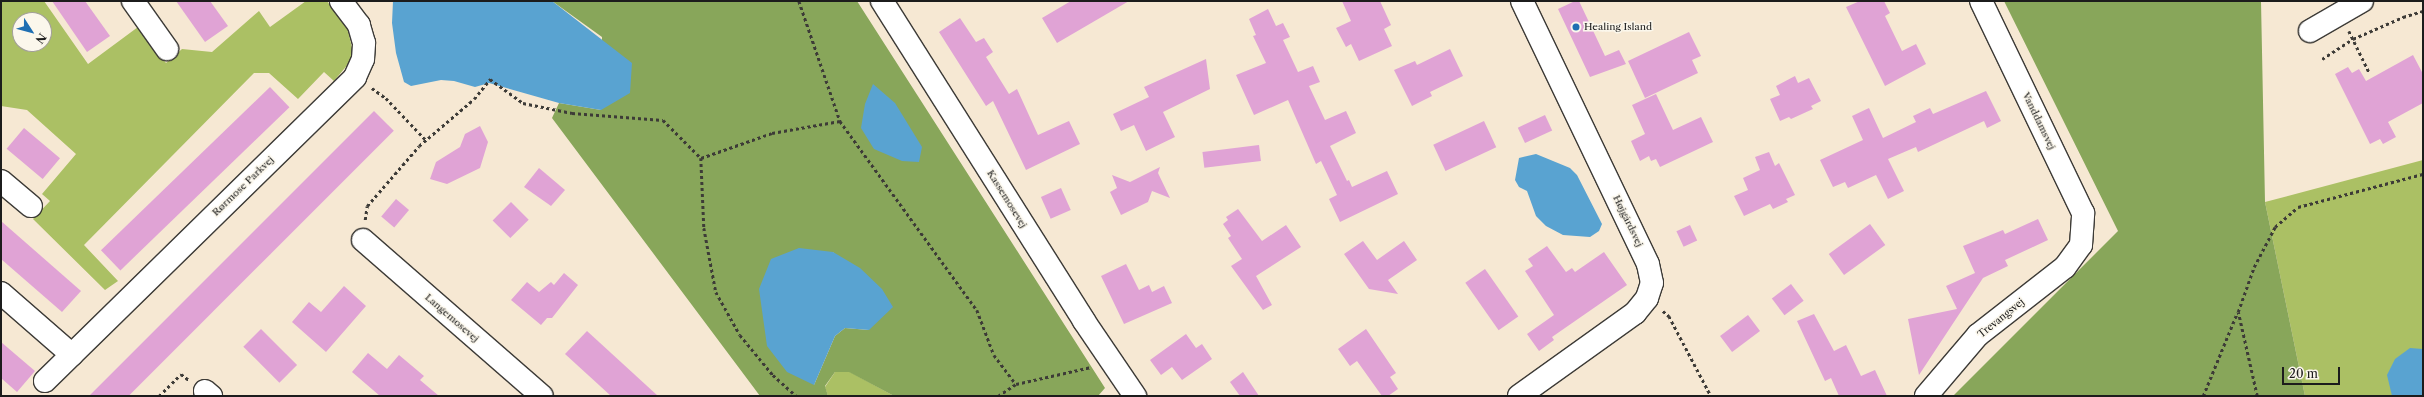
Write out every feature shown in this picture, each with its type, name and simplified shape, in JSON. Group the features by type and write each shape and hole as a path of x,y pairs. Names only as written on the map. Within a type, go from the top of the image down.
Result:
{"street":[{"path":"133,1 167,49"},
{"name":"Rørmose Parkvej","path":"45,381 355,77 363,59 364,43 358,25 341,1"},
{"name":"Kassemosevej","path":"882,1 1135,396"},
{"name":"Højgårdsvej","path":"1519,396 1635,313 1647,298 1652,283 1648,264 1522,1"},
{"name":"Vanddamsvej","path":"1981,1 2083,213 2081,245"},
{"path":"2310,31 2362,1"},
{"path":"1,181 31,206"},
{"name":"Langemosevej","path":"363,240 542,396"},
{"name":"Trevangsvej","path":"1926,396 1978,335 2065,267 2081,245"},
{"path":"1,293 72,355"}],"path":[{"path":"799,1 840,121 977,310 994,355 1016,384"},
{"path":"2322,59 2353,39 2403,17 2423,11"},
{"path":"2339,14 2369,72"},
{"path":"355,77 386,98 426,140"},
{"path":"363,240 367,206 426,140 474,98 482,87 491,79 523,103 572,113 663,120 701,158 704,228 716,292 740,335 773,375 796,396"},
{"path":"701,158 772,133 840,121"},
{"path":"2203,396 2238,312 2254,267 2275,228 2298,207 2423,174"},
{"path":"1647,298 1669,316 1711,396"},
{"path":"2238,312 2257,396"},
{"path":"998,396 1016,384 1113,363"},
{"path":"159,396 181,374 208,393"}],"green space":[{"path":"1,1 44,1 52,12 12,12 12,52 52,52 52,12 88,64 138,27 166,63 182,49 212,52 259,11 270,27 306,1 327,1 348,30 354,57 334,81 324,72 298,99 269,73 254,73 84,245 118,281 105,290 33,219 50,201 42,194 76,154 27,110 1,106"},
{"path":"552,1 857,1 1105,388 1098,396 894,396 849,372 835,372 825,386 828,396 760,396 552,118 559,103 601,110 602,37","holes":["833,252 869,330 845,328 835,336 814,385"]},
{"path":"2004,1 2261,1 2265,202 2305,396 1953,396 2118,231"},
{"path":"2423,160 2423,396 2305,396 2265,202"},
{"path":"835,372 850,372 894,396 828,396 825,387"}],"water":[{"path":"393,1 552,1 632,63 630,93 601,110 559,103 489,83 475,87 454,81 441,80 411,86 404,82 396,53 392,23"},
{"path":"873,84 895,103 922,147 919,162 902,161 874,149 861,128 865,104"},
{"path":"1536,154 1570,168 1577,175 1602,224 1599,231 1590,237 1563,235 1546,226 1536,216 1527,191 1519,187 1515,180 1519,158"},
{"path":"799,248 833,252 860,268 882,289 893,307 869,330 845,328 835,336 814,385 787,372 767,346 759,289 771,259"},
{"path":"2410,348 2423,349 2423,396 2392,396 2387,375 2395,359"}],"building":[{"path":"52,1 85,1 110,36 87,52"},
{"path":"176,1 210,1 228,26 205,42"},
{"path":"1071,1 1129,1 1057,43 1042,18"},
{"path":"1342,1 1380,1 1391,25 1384,29 1392,46 1359,61 1351,44 1346,47 1336,28 1351,21"},
{"path":"1575,1 1579,1 1605,56 1619,50 1626,64 1590,77 1558,9"},
{"path":"1860,1 1884,1 1890,13 1885,16 1902,51 1916,44 1926,64 1885,86 1846,7"},
{"path":"1268,9 1276,26 1283,23 1290,37 1283,40 1298,72 1313,66 1320,82 1309,86 1325,120 1346,111 1356,133 1330,146 1347,181 1349,180 1352,187 1387,171 1398,194 1340,222 1329,199 1337,195 1321,161 1316,164 1288,100 1254,115 1236,75 1266,63 1253,36 1256,35 1249,19"},
{"path":"960,18 976,42 984,38 993,52 986,57 1009,94 1017,89 1038,135 1069,121 1080,144 1026,170 993,101 986,106 939,32"},
{"path":"1689,32 1701,56 1692,60 1698,73 1645,98 1628,61"},
{"path":"1450,49 1463,76 1430,92 1432,96 1412,106 1394,70 1415,61 1417,65"},
{"path":"2413,55 2423,74 2423,103 2388,122 2396,137 2383,144 2380,139 2370,144 2335,74 2348,67 2352,73 2359,69 2366,81"},
{"path":"1206,59 1210,89 1163,112 1175,137 1146,151 1134,125 1121,131 1113,114 1149,97 1144,87"},
{"path":"1795,76 1798,83 1809,78 1821,101 1811,106 1813,109 1791,119 1789,117 1780,121 1770,99 1780,95 1776,86"},
{"path":"270,87 289,107 120,270 101,250"},
{"path":"1986,91 2001,121 1987,128 1984,121 1918,152 1916,147 1888,159 1904,191 1888,199 1876,175 1848,188 1845,182 1833,187 1820,160 1863,140 1852,116 1869,108 1883,138 1916,122 1913,116 1930,108 1933,114"},
{"path":"1656,94 1673,130 1701,117 1713,142 1660,167 1656,159 1651,161 1649,156 1640,161 1631,141 1645,134 1632,105"},
{"path":"374,111 394,131 129,396 89,396"},
{"path":"1545,115 1552,130 1525,143 1518,128"},
{"path":"1484,121 1496,147 1446,171 1433,145"},
{"path":"480,126 488,142 480,168 447,184 430,179 436,162 460,147 465,134"},
{"path":"24,128 60,158 43,179 7,149"},
{"path":"1259,145 1261,161 1204,168 1202,152"},
{"path":"1769,152 1775,166 1779,163 1795,195 1786,199 1788,202 1773,209 1770,204 1744,216 1734,196 1748,190 1743,178 1760,170 1755,157"},
{"path":"1160,167 1158,173 1170,198 1152,191 1148,202 1121,215 1110,192 1117,188 1112,175 1130,182"},
{"path":"539,168 565,190 551,206 524,187"},
{"path":"1061,188 1071,210 1051,219 1041,197"},
{"path":"396,199 409,210 394,228 381,217"},
{"path":"511,202 529,220 510,238 493,220"},
{"path":"1238,209 1262,241 1286,225 1301,247 1256,276 1272,305 1263,310 1231,266 1242,259 1228,238 1231,236 1223,224 1228,220 1226,217"},
{"path":"2038,219 2048,240 2005,260 2008,266 1983,278 1919,375 1908,319 1957,309 1946,286 1975,273 1963,246 2003,230 2005,234"},
{"path":"1,221 81,291 62,312 1,259"},
{"path":"1870,224 1885,245 1844,275 1829,254"},
{"path":"1690,225 1697,240 1684,247 1676,231"},
{"path":"1363,241 1377,260 1404,241 1417,260 1388,280 1398,294 1369,289 1344,254"},
{"path":"1547,246 1566,272 1572,268 1575,272 1604,252 1627,285 1552,337 1554,340 1539,351 1527,334 1554,315 1525,271 1533,266 1528,259"},
{"path":"1126,264 1139,290 1149,285 1152,292 1164,286 1172,303 1124,324 1101,276"},
{"path":"1485,269 1518,317 1499,330 1465,283"},
{"path":"564,273 578,285 552,318 547,318 541,325 511,300 527,282 539,292 551,282 554,285"},
{"path":"1791,284 1804,301 1784,315 1772,298"},
{"path":"344,286 366,306 326,352 292,322 309,302 321,312"},
{"path":"1814,314 1834,351 1846,345 1861,376 1875,370 1887,396 1839,396 1831,378 1825,381 1797,321"},
{"path":"1748,315 1760,331 1732,352 1720,336"},
{"path":"261,329 297,365 279,383 243,347"},
{"path":"1366,329 1396,373 1390,377 1398,389 1388,396 1382,396 1357,361 1350,366 1338,349"},
{"path":"587,331 658,396 611,396 565,354"},
{"path":"1186,334 1196,348 1202,344 1212,359 1182,380 1172,367 1161,375 1150,360"},
{"path":"1,342 35,371 17,392 1,378"},
{"path":"368,353 387,369 399,355 424,376 420,380 439,396 380,396 352,372"},
{"path":"1243,372 1259,396 1240,396 1230,382"}],"place":[{"name":"Healing Island","path":"1576,27"}]}
